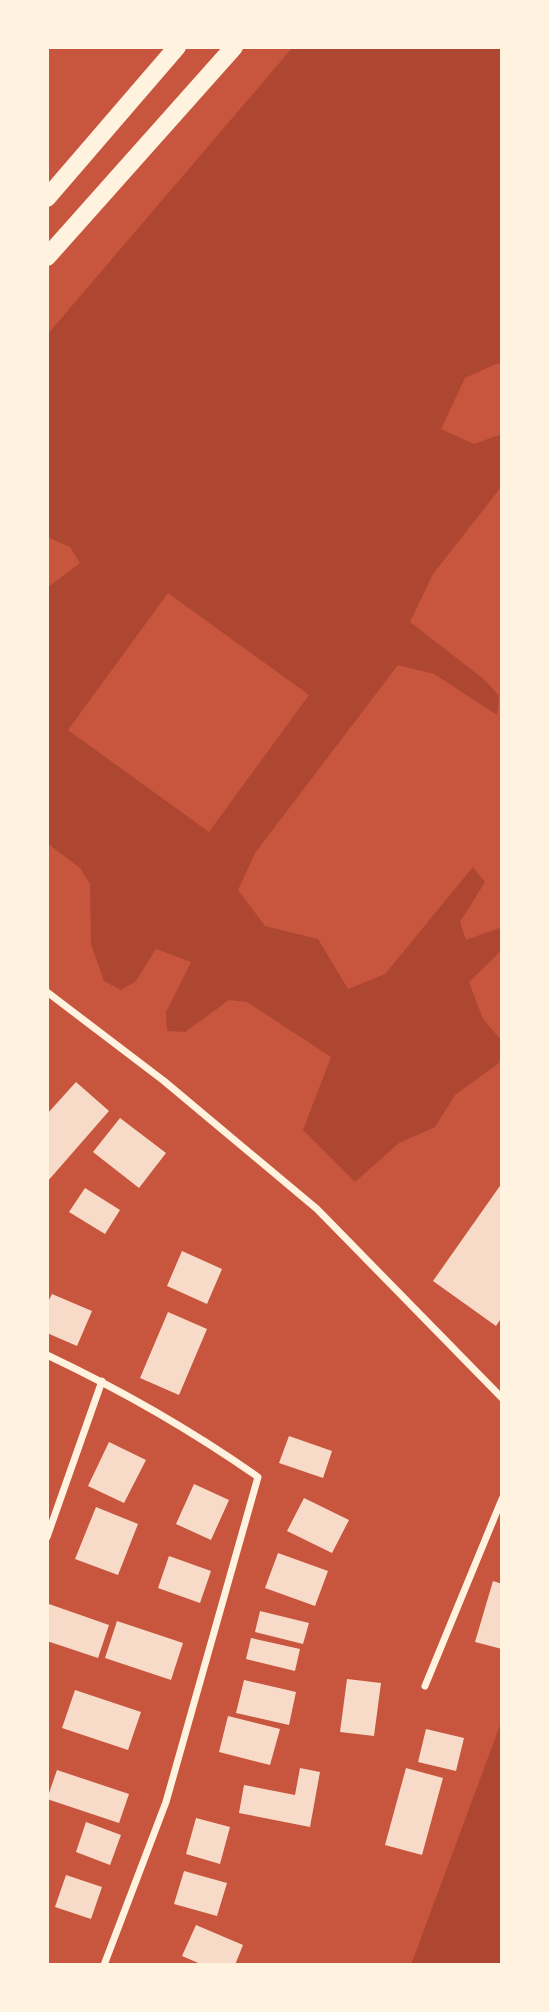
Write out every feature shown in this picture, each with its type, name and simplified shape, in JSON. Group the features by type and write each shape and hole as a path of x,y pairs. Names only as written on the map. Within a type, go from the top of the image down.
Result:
{"main road":[{"path":"47,198 177,47"},
{"path":"47,257 234,47"}],"street":[{"path":"47,992 164,1081 317,1209 502,1398"},
{"path":"47,1355 102,1381 209,1443 258,1477 166,1802 104,1965"},
{"path":"47,1537 102,1381"},
{"path":"425,1686 502,1499"}],"shaded area":[{"path":"293,47 502,47 502,366 498,363 465,378 441,429 474,444 502,434 502,486 433,574 410,622 486,681 499,696 497,715 434,674 398,665 255,853 238,890 265,926 318,939 348,989 385,974 473,867 485,882 460,922 466,940 502,927 502,950 469,982 483,1019 502,1041 499,1063 455,1095 435,1127 399,1143 355,1182 303,1130 331,1057 247,1002 229,1000 185,1032 167,1031 166,1012 191,962 156,949 136,981 121,990 104,981 91,944 90,884 80,868 47,843 47,588 80,563 70,547 47,537 47,335","holes":["168,593 309,695 209,832 68,730"]},
{"path":"502,1720 502,1965 411,1965"}],"building":[{"path":"76,1082 109,1111 47,1182 47,1114"},
{"path":"120,1118 166,1153 139,1188 93,1152"},
{"path":"502,1183 502,1317 496,1326 433,1281"},
{"path":"85,1188 120,1210 105,1234 69,1212"},
{"path":"182,1251 222,1269 207,1304 167,1286"},
{"path":"52,1294 92,1311 77,1346 47,1333 47,1304"},
{"path":"168,1312 207,1329 179,1395 140,1378"},
{"path":"289,1436 332,1451 323,1478 279,1463"},
{"path":"109,1442 146,1460 124,1503 88,1486"},
{"path":"194,1484 229,1500 211,1540 176,1524"},
{"path":"304,1498 349,1520 332,1553 287,1531"},
{"path":"96,1507 138,1524 118,1575 75,1559"},
{"path":"278,1553 328,1571 315,1606 265,1588"},
{"path":"169,1556 211,1571 200,1603 158,1588"},
{"path":"493,1581 502,1584 502,1649 475,1642"},
{"path":"49,1604 109,1625 98,1658 47,1641"},
{"path":"260,1611 309,1623 303,1644 255,1632"},
{"path":"117,1621 183,1643 171,1680 105,1658"},
{"path":"251,1638 300,1649 295,1671 246,1659"},
{"path":"347,1679 381,1683 374,1736 340,1732"},
{"path":"244,1680 296,1692 289,1725 236,1713"},
{"path":"75,1690 141,1712 128,1750 62,1728"},
{"path":"228,1716 280,1729 270,1765 219,1752"},
{"path":"426,1729 464,1738 456,1771 418,1762"},
{"path":"300,1768 320,1772 310,1827 239,1813 244,1785 295,1795"},
{"path":"406,1768 443,1778 422,1855 385,1845"},
{"path":"57,1770 129,1794 119,1823 47,1799"},
{"path":"196,1818 230,1827 220,1864 186,1854"},
{"path":"86,1822 121,1835 110,1865 76,1852"},
{"path":"184,1871 227,1883 217,1916 174,1904"},
{"path":"66,1875 102,1887 91,1919 55,1907"},
{"path":"196,1925 243,1945 235,1965 203,1965 182,1956"}]}
